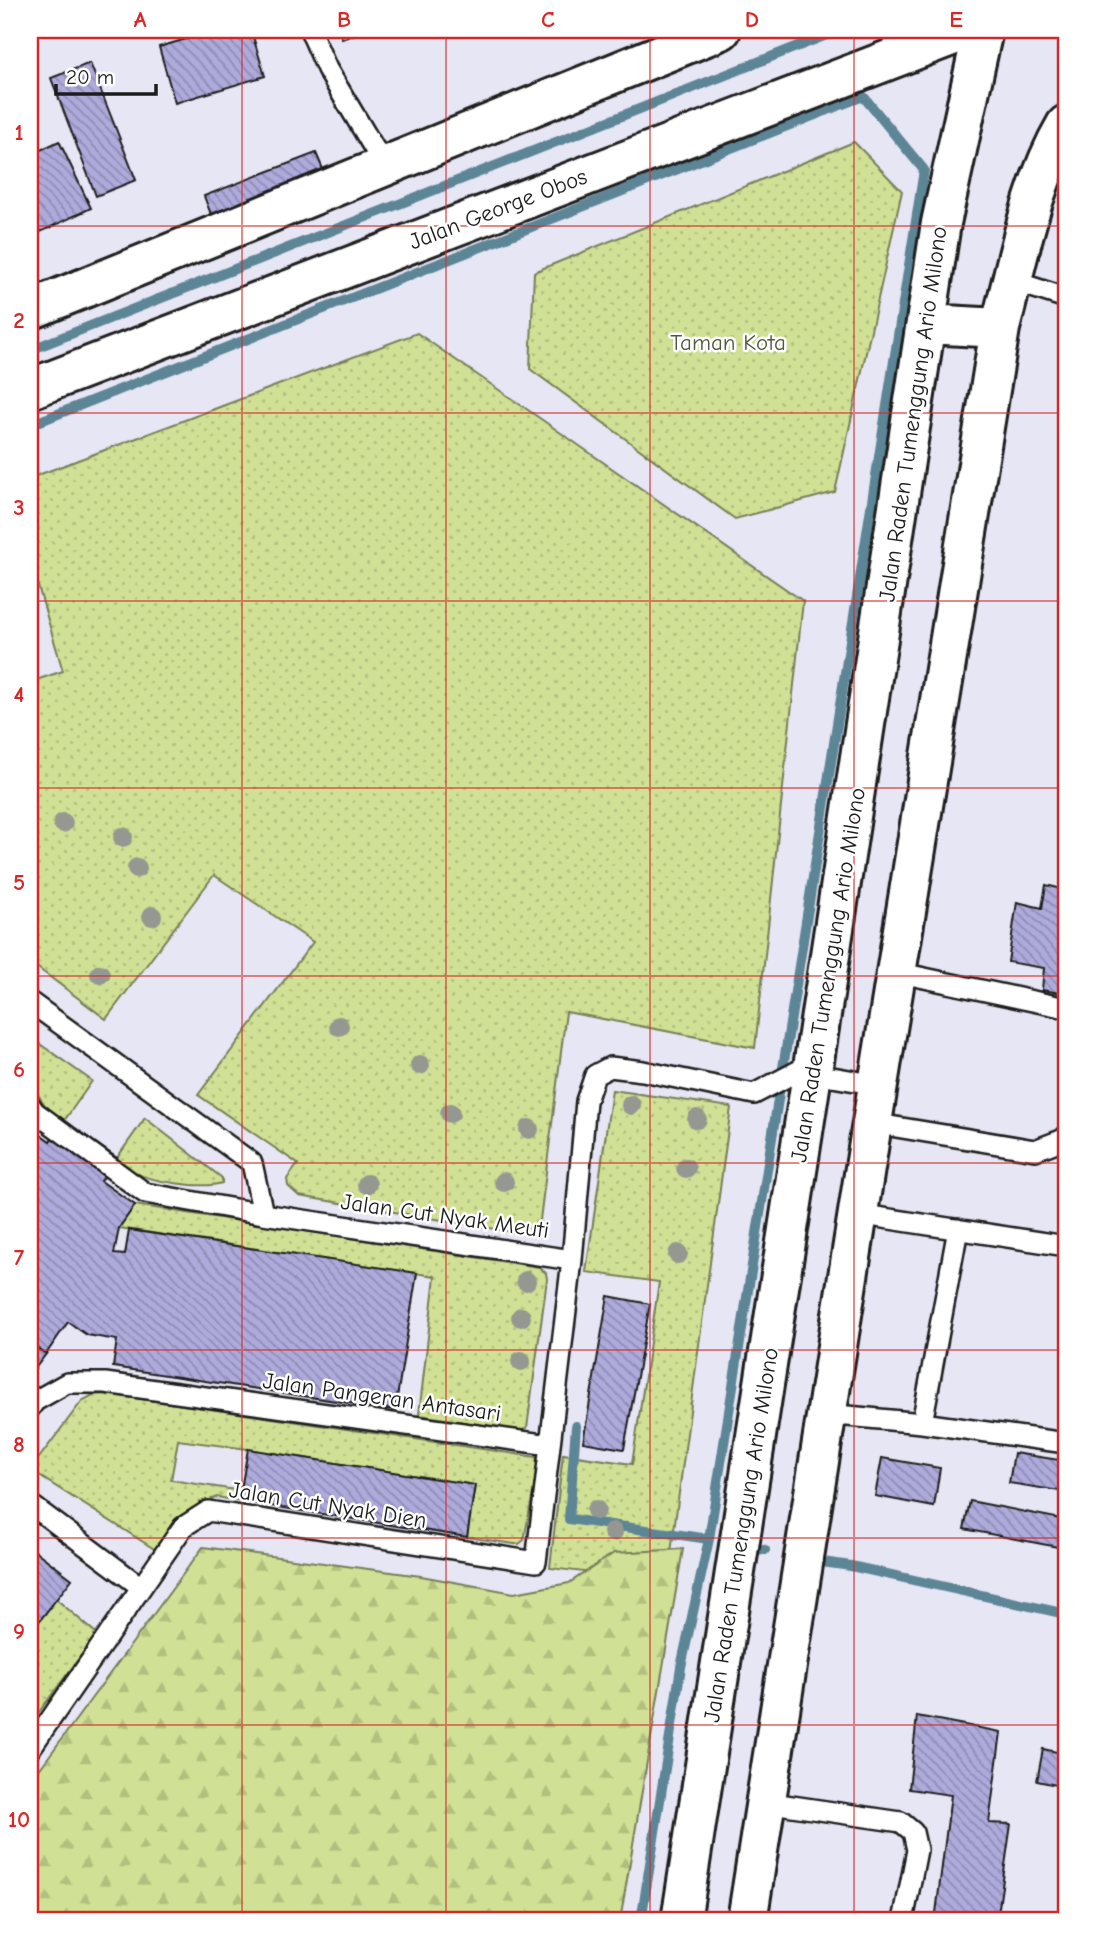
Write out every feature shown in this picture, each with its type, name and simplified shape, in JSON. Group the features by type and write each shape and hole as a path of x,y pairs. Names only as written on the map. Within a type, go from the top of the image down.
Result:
{"main road":[{"path":"30,310 721,30"},
{"name":"Jalan George Obos","path":"30,389 967,30"},
{"name":"Jalan Raden Tumenggung Ario Milono","path":"681,1921 805,1072 943,213 982,30"},
{"path":"747,1921 877,1084 1000,328 1048,159 1066,125"},
{"path":"927,324 1000,328"}],"lane":[{"path":"310,30 327,69 384,165"},
{"path":"1013,281 1066,298"},
{"path":"896,972 1066,1008"},
{"path":"30,1002 252,1163 262,1214"},
{"name":"Jalan Cut Nyak Meuti","path":"30,1105 35,1112 145,1193 262,1214 572,1260 586,1101 595,1075 610,1068 643,1070 754,1094 805,1072"},
{"path":"805,1072 877,1084"},
{"path":"872,1123 1035,1150 1066,1136"},
{"path":"857,1214 1066,1246"},
{"path":"922,1423 958,1229"},
{"path":"550,1445 572,1260"},
{"name":"Jalan Pangeran Antasari","path":"30,1408 35,1401 67,1383 104,1383 550,1445"},
{"path":"826,1414 922,1423 1066,1443"},
{"name":"Jalan Cut Nyak Dien","path":"30,1749 183,1527 208,1511 536,1562 550,1445"},
{"path":"30,1504 141,1587"},
{"path":"765,1802 901,1822 913,1832 917,1850 903,1921"}],"green space":[{"name":"Taman Kota","path":"854,142 902,191 835,492 735,519 530,369 534,272"},
{"path":"417,333 803,601 755,1048 566,1012 538,1236 299,1196 288,1186 287,1179 298,1164 198,1095 313,942 214,875 106,1019 30,962 30,682 63,671 30,559 30,478"},
{"path":"30,1037 92,1081 64,1121 44,1104 38,1095 32,1074"},
{"path":"612,1090 731,1107 667,1582 550,1568 563,1454 632,1464 659,1282 586,1272"},
{"path":"145,1118 222,1178 222,1183 191,1185 165,1181 142,1176 125,1166 117,1158"},
{"path":"135,1205 539,1267 546,1273 547,1279 527,1428 521,1431 419,1415 435,1276 119,1228"},
{"path":"108,1394 536,1457 539,1461 524,1540 514,1544 467,1537 475,1485 178,1440 171,1480 242,1491 239,1501 217,1497 201,1503 159,1552 30,1470 82,1401 93,1395"},
{"path":"203,1547 421,1576 514,1593 569,1583 614,1553 683,1549 620,1921 30,1921 30,1782"},
{"path":"56,1599 97,1634 30,1724 30,1633"}],"building":[{"path":"217,30 251,30 265,76 175,103 159,47"},
{"path":"339,30 367,30 342,39"},
{"path":"90,63 136,180 96,196 51,78"},
{"path":"59,141 91,208 30,237 30,155"},
{"path":"316,153 325,174 212,217 204,196"},
{"path":"1046,885 1066,890 1066,994 1042,990 1044,968 1008,962 1017,902 1042,908"},
{"path":"64,1121 117,1158 101,1181 135,1205 119,1228 114,1254 125,1255 129,1230 417,1273 395,1410 113,1367 117,1340 87,1335 68,1322 46,1354 30,1343 30,1127 50,1141"},
{"path":"608,1296 650,1304 624,1449 583,1442"},
{"path":"30,1343 46,1354 30,1375"},
{"path":"248,1449 475,1485 467,1537 239,1501"},
{"path":"1014,1453 1066,1461 1066,1492 1009,1483"},
{"path":"882,1458 940,1468 934,1507 875,1496"},
{"path":"970,1501 1066,1520 1063,1548 964,1529"},
{"path":"30,1547 72,1579 30,1633"},
{"path":"917,1716 1001,1732 989,1823 1011,1824 997,1921 935,1921 951,1795 909,1789"},
{"path":"1043,1749 1066,1754 1066,1787 1037,1781"}],"waterway":[{"path":"30,350 839,30"},
{"path":"30,425 863,96 924,170 709,1539 681,1667 641,1921"},
{"path":"576,1426 569,1519 709,1539"},
{"path":"745,1546 765,1550"},
{"path":"822,1562 851,1566 1066,1614"}]}
